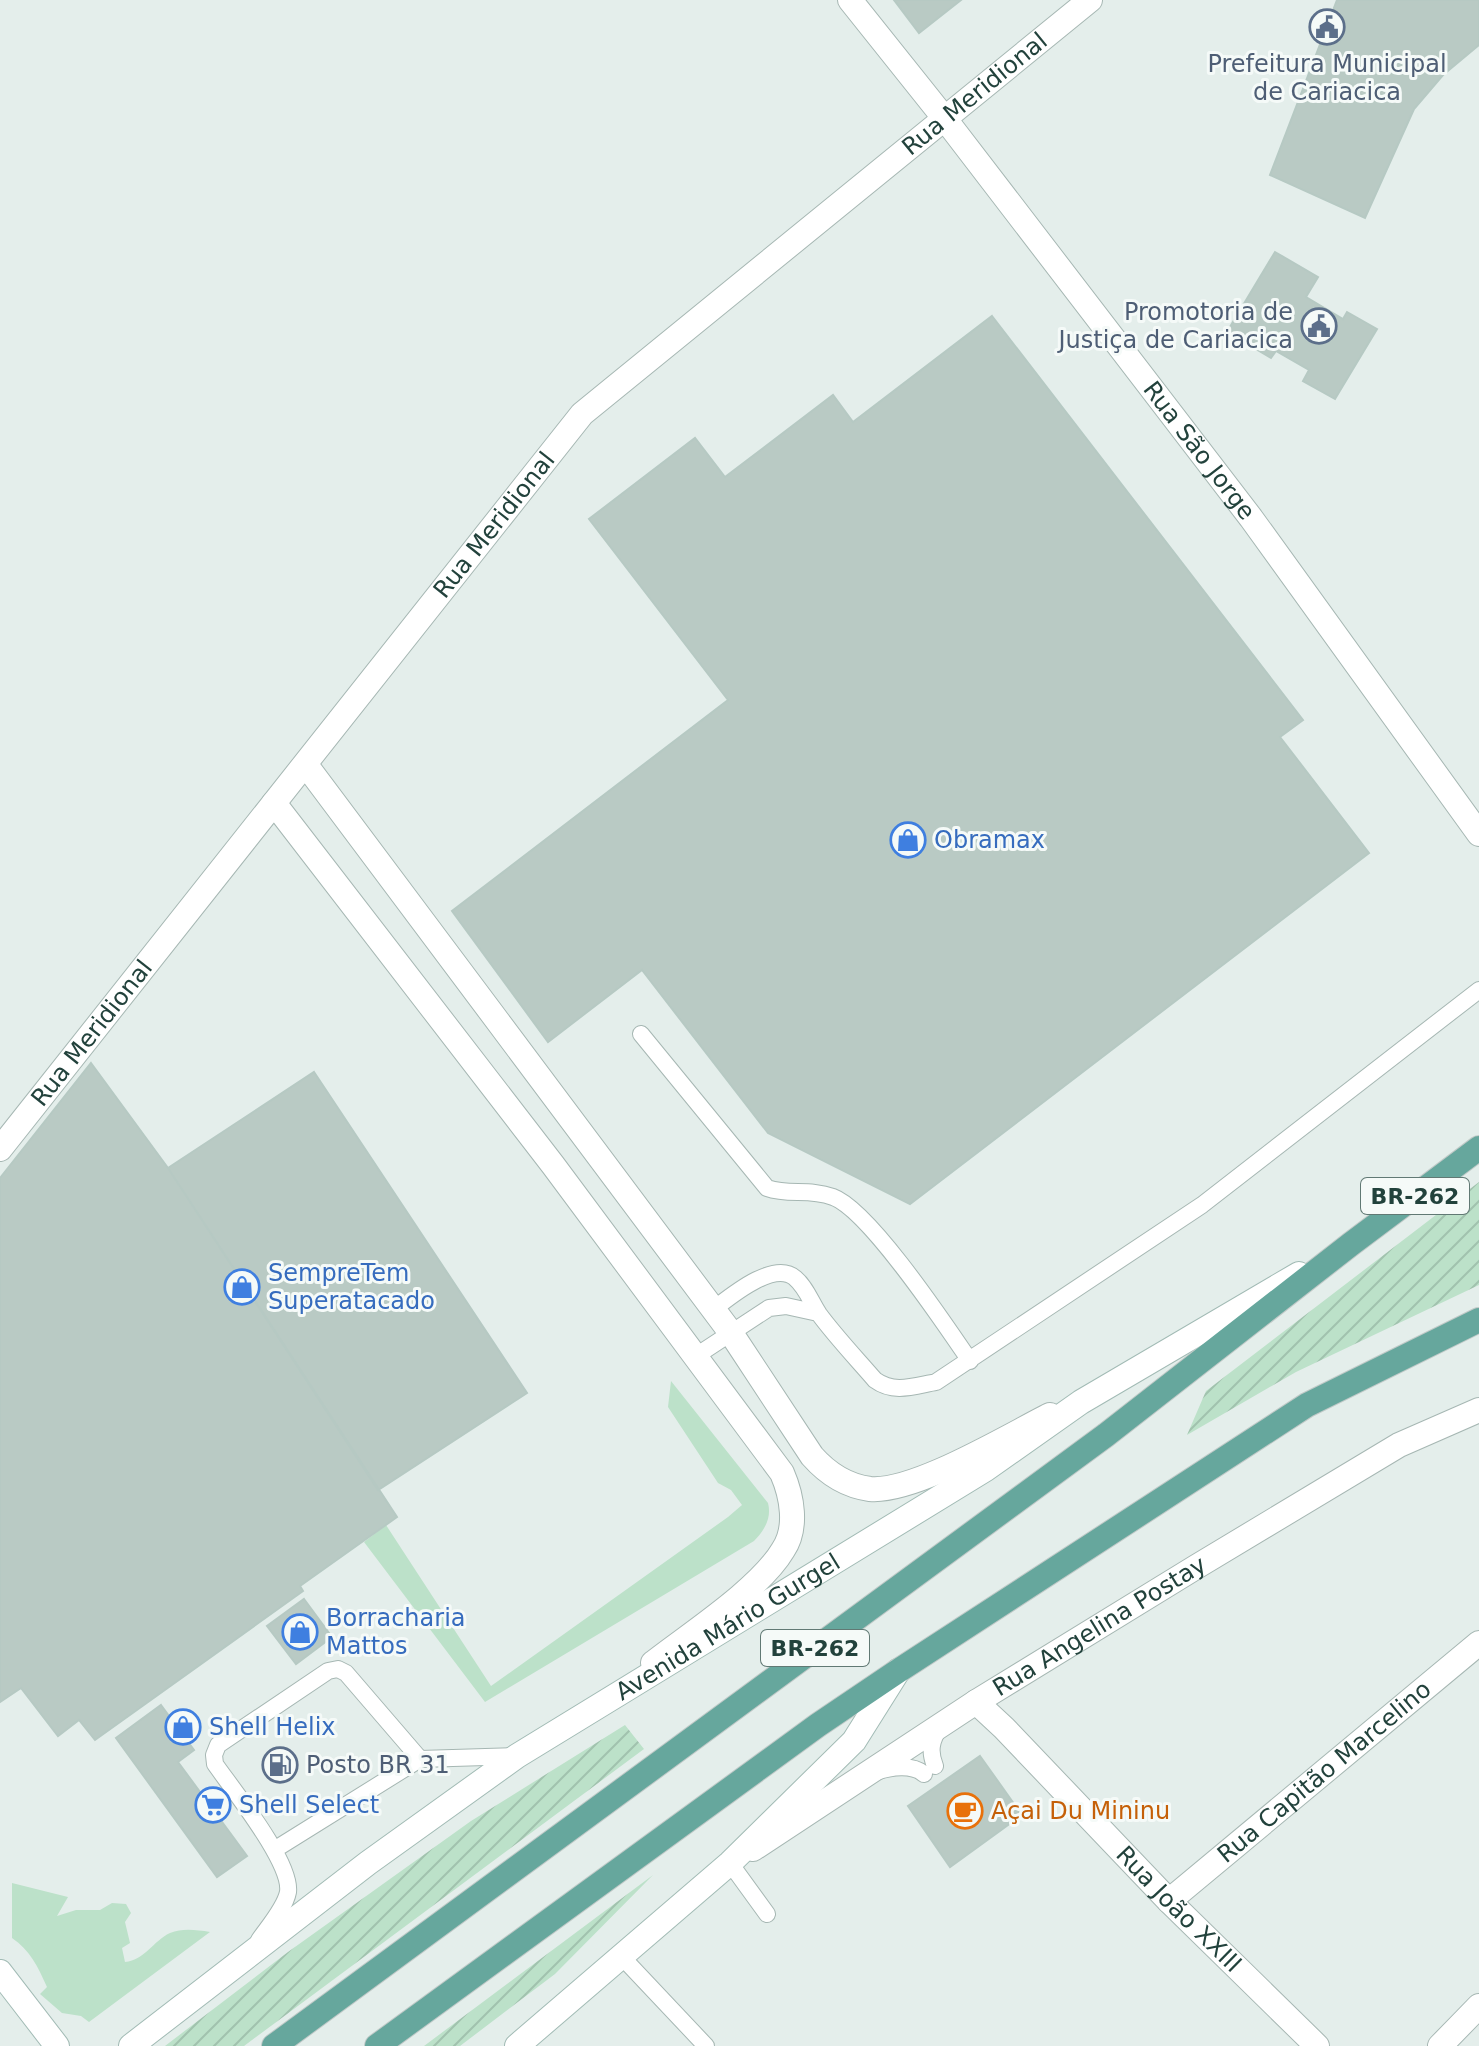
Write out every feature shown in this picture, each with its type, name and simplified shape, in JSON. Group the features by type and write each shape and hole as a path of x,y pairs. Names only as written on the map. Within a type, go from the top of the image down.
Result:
{"main road":[{"name":"Avenida Mário Gurgel","path":"274,2046 1106,1435 1479,1148"},
{"name":"BR-262","path":"377,2046 818,1725 898,1671 1307,1405 1479,1320"}],"street":[{"name":"Rua São Jorge","path":"850,0 1251,518 1479,834"},
{"name":"Rua Meridional","path":"0,1149 582,414 1090,0"},
{"path":"306,765 714,1309 812,1456 839,1479 868,1489 920,1480 1117,1382"},
{"path":"274,803 553,1165 782,1473 788,1487 792,1507 789,1538 783,1550 755,1583 593,1710"},
{"name":"Avenida Mário Gurgel","path":"131,2046 252,1950 517,1756 974,1477 1069,1410 1351,1244"},
{"name":"Rua Angelina Postay","path":"730,1863 976,1702 1399,1445 1479,1410"},
{"name":"Rua Capitão Marcelino","path":"1169,1901 1479,1643"},
{"name":"BR-262","path":"517,2046 730,1863 854,1741 898,1671"},
{"name":"Rua João XXIII","path":"976,1702 1169,1901 1317,2046"},
{"path":"0,1972 57,2046"},
{"path":"1440,2046 1479,2006"}],"lane":[{"path":"714,1309 739,1290 767,1275 786,1273 796,1279 818,1313 885,1388 936,1382 1202,1205 1479,990"},
{"path":"641,1034 767,1188 781,1193 810,1191 836,1198 862,1219 933,1306 970,1361"},
{"path":"696,1356 769,1308 786,1306 818,1313"},
{"path":"252,1950 286,1898 288,1888 274,1850 215,1764 218,1745 328,1671 338,1669 346,1673 420,1759"},
{"path":"863,1776 888,1768 930,1770 933,1738 941,1727"},
{"path":"274,1850 420,1759 517,1756"},
{"path":"730,1863 767,1914"},
{"path":"623,1958 706,2046"}],"green space":[{"path":"1479,1182 1479,1285 1296,1372 1187,1435 1206,1391"},
{"path":"671,1381 768,1503 769,1514 764,1529 754,1541 485,1702 364,1542 386,1525 491,1686 742,1505 731,1490 718,1483 668,1407"},
{"path":"625,1725 644,1749 244,2046 165,2046 288,1952 471,1821"},
{"path":"653,1875 555,1974 460,2046 424,2046"},
{"path":"12,1883 68,1897 57,1916 76,1910 100,1910 112,1903 126,1904 131,1913 125,1922 130,1943 122,1948 125,1962 138,1958 170,1933 185,1930 210,1932 89,2022 81,2016 62,2013 40,1994 47,1987 40,1973 29,1954 12,1938"}],"building":[{"path":"894,0 961,0 919,33"},
{"path":"1337,0 1479,0 1479,45 1443,75 1414,109 1365,218 1270,175"},
{"path":"1275,252 1318,277 1306,297 1343,319 1347,312 1377,329 1335,399 1303,381 1309,370 1276,351 1271,358 1227,332"},
{"path":"992,316 1303,720 1280,737 1369,853 910,1204 768,1133 642,970 548,1042 452,911 728,700 589,519 695,438 725,477 833,395 853,422"},
{"path":"91,1063 168,1168 397,1517 300,1586 303,1591 95,1740 79,1720 58,1736 21,1688 0,1702 0,1178"},
{"path":"314,1072 527,1393 378,1490 168,1168"},
{"name":"Borracharia Mattos","path":"304,1599 332,1637 296,1664 267,1626"},
{"path":"161,1705 194,1750 178,1762 247,1856 217,1877 116,1738"},
{"name":"Açai Du Mininu","path":"980,1756 1022,1815 950,1867 908,1806"}],"place":[{"name":"Prefeitura Municipal de Cariacica","path":"1327,27"},
{"name":"Promotoria de Justiça de Cariacica","path":"1319,326"},
{"name":"Obramax","path":"908,840"},
{"name":"SempreTem Superatacado","path":"242,1287"},
{"name":"Borracharia Mattos","path":"300,1632"},
{"name":"Shell Helix","path":"183,1727"},
{"name":"Posto BR 31","path":"280,1765"},
{"name":"Shell Select","path":"213,1805"},
{"name":"Açai Du Mininu","path":"965,1811"}]}
